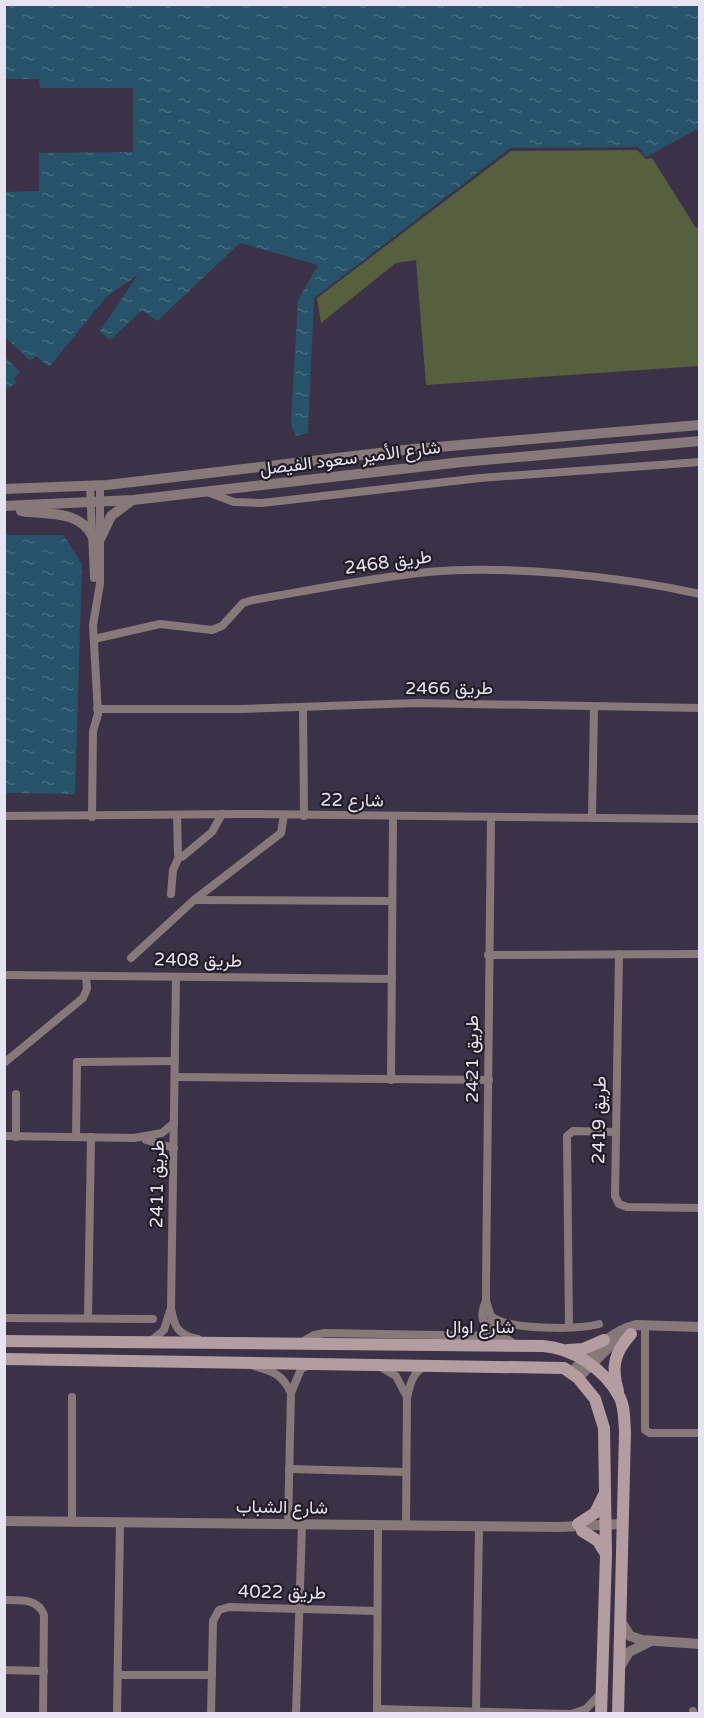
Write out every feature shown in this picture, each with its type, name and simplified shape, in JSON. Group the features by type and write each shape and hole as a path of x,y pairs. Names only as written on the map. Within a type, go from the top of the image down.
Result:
{"main road":[{"path":"618,1713 625,1432 613,1362 620,1347 631,1334"},
{"path":"566,1350 583,1349 604,1340"},
{"name":"شارع اوال","path":"4,1341 555,1347 566,1350 588,1362 619,1395"},
{"path":"4,1359 564,1368 574,1375 595,1399 603,1422 606,1555 601,1713"},
{"path":"606,1491 595,1513 580,1527 598,1541 606,1555"}],"street":[{"name":"شارع الأمير سعود الفيصل","path":"4,489 95,486 183,478 413,448 699,425"},
{"name":"شارع الأمير سعود الفيصل","path":"7,505 133,500 462,462 699,441"},
{"path":"206,492 234,502 262,503 480,478 699,462"},
{"path":"92,817 93,731 98,708 93,625 98,593 95,486"},
{"path":"96,538 111,516 133,500"},
{"path":"7,505 23,512 74,518 96,538"},
{"name":"طريق 2468","path":"94,639 160,624 212,630 222,626 243,603 253,600 428,572 500,571 576,576 646,583 699,594"},
{"name":"طريق 2466","path":"98,708 303,707 427,703 594,708 699,708"},
{"path":"303,707 304,816"},
{"path":"592,818 594,708"},
{"path":"179,857 183,857 216,829 222,814"},
{"name":"شارع 22","path":"4,816 92,817 222,814 393,818 699,819"},
{"path":"171,894 171,876 179,857 177,815"},
{"path":"131,958 194,900 281,833 284,815"},
{"path":"391,1080 393,818"},
{"name":"طريق 2421","path":"491,818 486,1301 482,1318 486,1325 496,1333"},
{"path":"194,900 392,901"},
{"name":"طريق 2419","path":"619,954 615,1196 619,1204 627,1208 699,1208"},
{"path":"488,955 699,954"},
{"name":"طريق 2408","path":"4,975 392,979"},
{"path":"4,1063 83,998 87,989 86,976"},
{"name":"طريق 2411","path":"176,976 171,1308 174,1323 181,1333 215,1344"},
{"path":"76,1137 77,1062 175,1061"},
{"path":"175,1077 489,1080"},
{"path":"16,1094 16,1137"},
{"path":"4,1136 134,1138 162,1133 174,1123"},
{"path":"569,1327 567,1136 573,1131 615,1132"},
{"path":"88,1318 91,1137"},
{"path":"134,1138 174,1148"},
{"name":"طريق 2421","path":"486,1301 496,1333"},
{"name":"طريق 2411","path":"149,1342 164,1330 171,1308"},
{"path":"490,1316 500,1323 520,1325 569,1327 598,1324"},
{"path":"4,1318 153,1318"},
{"path":"297,1344 325,1333 496,1333 520,1325"},
{"path":"574,1375 611,1345 645,1326"},
{"path":"645,1326 645,1430 650,1433 699,1433"},
{"path":"588,1362 604,1340 627,1327 699,1327"},
{"path":"496,1333 516,1346"},
{"path":"245,1363 279,1374 286,1380 291,1393"},
{"path":"288,1524 291,1393 301,1369 311,1364"},
{"path":"377,1365 396,1376 407,1398"},
{"path":"405,1525 407,1398 417,1370 426,1365"},
{"path":"72,1397 72,1521"},
{"path":"289,1469 406,1472"},
{"name":"شارع الشباب","path":"4,1521 621,1527"},
{"path":"117,1713 120,1522"},
{"path":"296,1713 302,1524"},
{"path":"378,1525 377,1711 570,1713 586,1709 601,1692"},
{"path":"476,1711 479,1526"},
{"path":"4,1600 27,1601 42,1610 43,1713"},
{"name":"طريق 4022","path":"212,1713 213,1621 219,1610 377,1611"},
{"path":"619,1619 630,1636 650,1642 699,1644"},
{"path":"619,1669 629,1652 650,1642"},
{"path":"4,1670 44,1671"},
{"path":"118,1675 212,1676"}],"green space":[{"path":"637,150 646,159 652,158 696,228 699,226 699,366 426,385 416,260 396,263 321,323 317,298 511,151"}],"water":[{"path":"5,4 699,5 699,128 646,157 638,147 510,148 314,298 308,433 296,436 291,424 298,300 318,265 240,243 157,321 142,310 110,340 100,331 138,275 107,296 49,367 36,356 30,361 5,337 5,192 39,191 39,153 133,152 133,88 40,88 39,79 5,79"},
{"path":"5,357 20,372 14,378 17,382 5,390"},
{"path":"5,535 63,535 82,564 75,794 5,793"}]}
